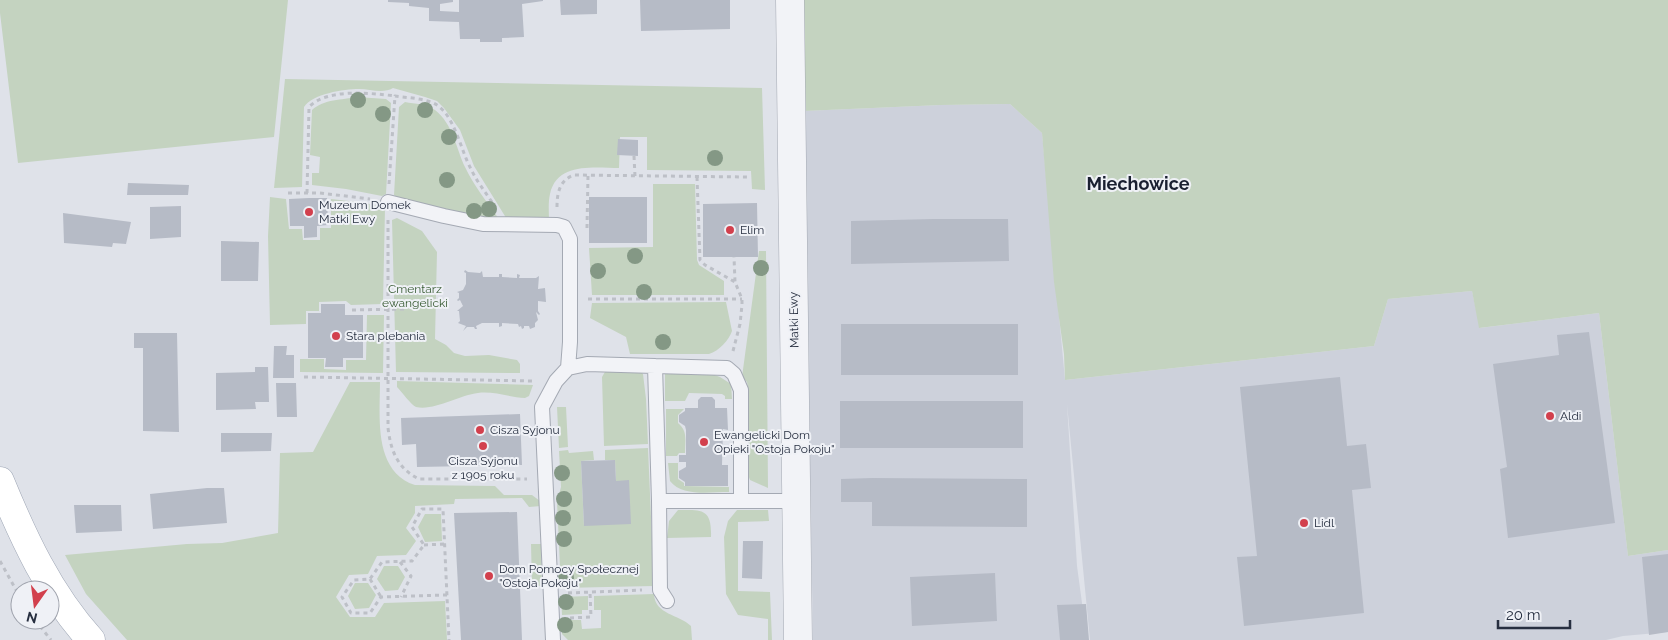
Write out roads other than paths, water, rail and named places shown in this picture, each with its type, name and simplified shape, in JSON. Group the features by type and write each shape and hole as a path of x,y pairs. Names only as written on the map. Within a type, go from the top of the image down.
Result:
{"main road":[{"path":"0,481 14,517 32,554 60,600 91,640"}],"street":[{"name":"Matki Ewy","path":"790,0 798,640"}],"lane":[{"path":"388,202 471,222 557,225 564,227 570,239 570,342 568,368"},
{"path":"553,640 542,407 545,398 556,381 568,368 587,364 727,368 734,374 741,390 741,501"},
{"path":"654,366 664,596"},
{"path":"659,501 796,501"}],"place":[{"name":"Muzeum Domek Matki Ewy","path":"309,212"},
{"name":"Elim","path":"730,230"},
{"name":"Stara plebania","path":"336,336"},
{"name":"Aldi","path":"1550,416"},
{"name":"Cisza Syjonu","path":"480,430"},
{"name":"Ewangelicki Dom Opieki \"Ostoja Pokoju\"","path":"704,442"},
{"name":"Cisza Syjonu z 1905 roku","path":"483,446"},
{"name":"Lidl","path":"1304,523"},
{"name":"Dom Pomocy Społecznej \"Ostoja Pokoju\"","path":"489,576"}],"district":[{"name":"Miechowice","path":"1138,184"}],"park label":[{"name":"Cmentarz ewangelicki","path":"415,296"}]}
